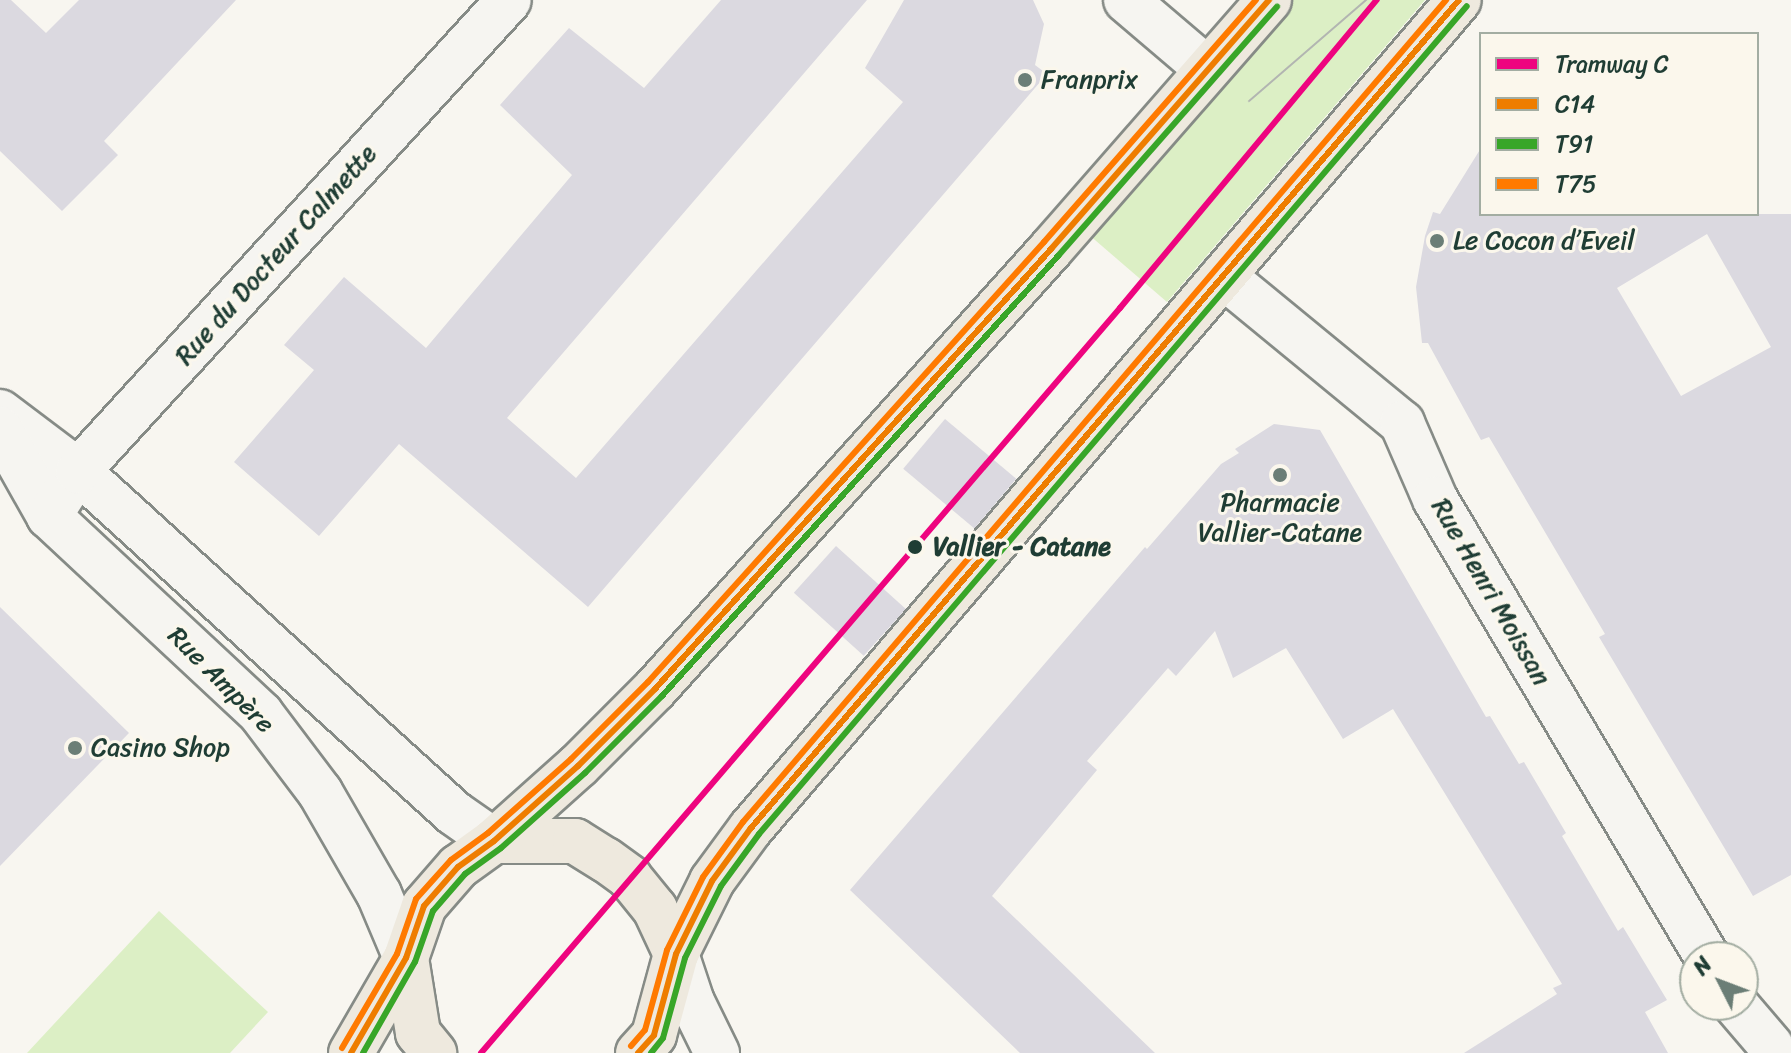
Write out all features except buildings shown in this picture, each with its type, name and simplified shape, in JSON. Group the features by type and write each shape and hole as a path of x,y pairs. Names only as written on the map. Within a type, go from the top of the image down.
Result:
{"main road":[{"path":"351,1053 406,958 424,906 458,867 494,841 578,766 655,689 1051,249 1269,0"},
{"path":"638,1053 654,1035 676,954 712,881 751,828 1459,0"},
{"path":"494,841 575,841 606,860 629,877 655,909 676,954"},
{"path":"406,958 418,1033 434,1053"}],"street":[{"name":"Rue du Docteur Calmette","path":"49,516 78,471 509,0"},
{"path":"1126,0 1207,69"},
{"name":"Rue Henri Moissan","path":"1223,276 1402,423 1435,499 1697,941"},
{"name":"Rue Ampère","path":"0,412 78,471 454,813 494,841"},
{"name":"Rue Ampère","path":"0,429 49,516 261,714 320,792 379,894 406,958"},
{"path":"676,954 692,1002 717,1053"},
{"path":"1752,1021 1774,1044"}],"green space":[{"path":"1293,0 1425,0 1167,302 1088,234"},
{"path":"159,911 268,1012 230,1053 27,1053"}],"tram line":[{"path":"1249,101 1366,0"},
{"name":"C","path":"481,1053 1120,308 1377,0"}],"transit line":[{"name":"T75","path":"342,1048 397,954 416,899 451,860 488,833 571,759 648,682 1044,242 1256,0"},
{"name":"C14","path":"351,1053 406,958 424,906 458,867 494,841 578,766 655,689 1051,249 1269,0"},
{"name":"T75","path":"631,1046 645,1030 667,950 703,877 743,822 1446,0"},
{"name":"C14","path":"638,1053 654,1035 676,954 712,881 751,828 1459,0"},
{"name":"T91","path":"651,1053 663,1038 685,958 721,886 759,834 1467,6"},
{"name":"T91","path":"363,1053 415,962 433,911 465,874 501,848 585,773 662,696 1058,256 1277,7"}],"place":[{"name":"Franprix","path":"1025,80"},
{"name":"Le Cocon d’Eveil","path":"1437,241"},
{"name":"Pharmacie Vallier-Catane","path":"1280,475"},
{"name":"Vallier - Catane","path":"915,547"},
{"name":"Casino Shop","path":"75,748"}]}
